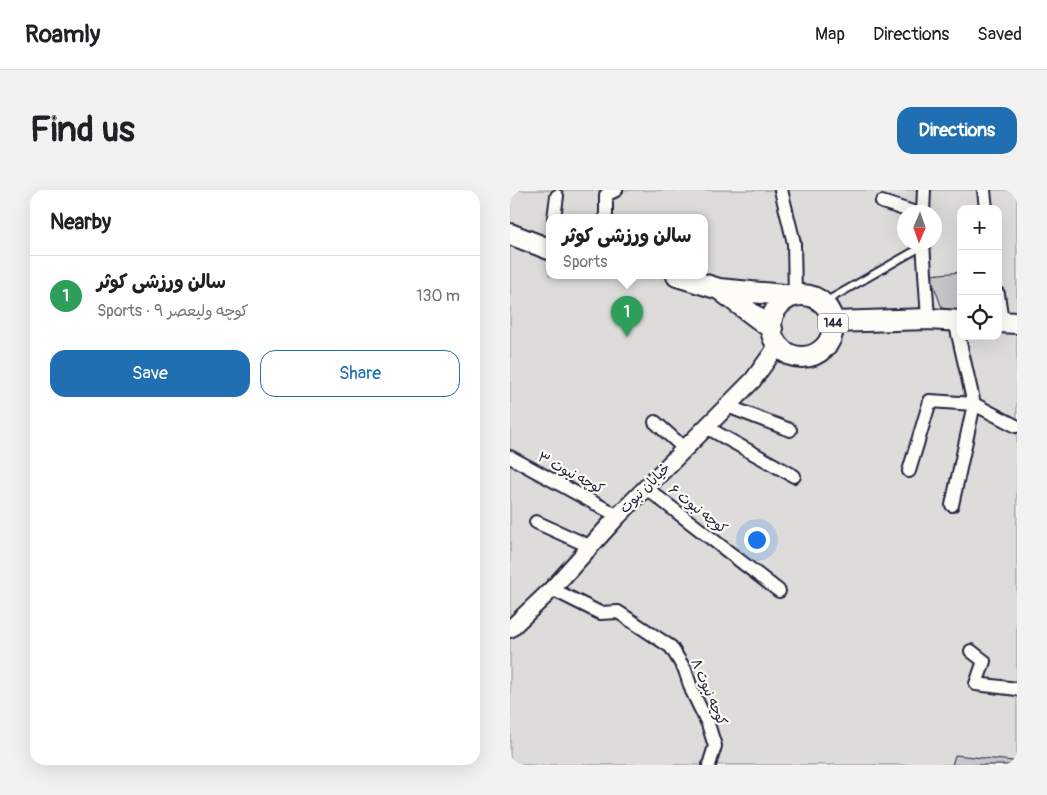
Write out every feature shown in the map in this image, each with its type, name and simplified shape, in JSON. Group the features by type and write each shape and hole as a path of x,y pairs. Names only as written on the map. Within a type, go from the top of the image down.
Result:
{"main road":[{"path":"510,234 546,248"},
{"name":"144","path":"697,279 719,289 775,337 786,352 801,358 817,354 827,345 833,332 833,322 823,303 812,296 719,289"},
{"path":"775,337 772,320 777,308 783,302 795,296"},
{"name":"144","path":"833,322 928,319 957,321"}],"street":[{"path":"606,214 606,195 616,190"},
{"path":"781,190 794,243 795,296"},
{"path":"923,205 924,190"},
{"path":"984,190 986,205"},
{"path":"555,214 557,196"},
{"path":"882,202 897,207"},
{"path":"923,250 928,319"},
{"path":"998,295 1006,322"},
{"name":"خیابان نبوت","path":"510,629 552,589 589,546 753,380 775,337"},
{"path":"952,505 974,404 962,340"},
{"path":"909,471 930,401 974,404 1016,426"},
{"path":"727,406 790,430"},
{"path":"655,422 685,448"},
{"path":"706,427 794,476"},
{"name":"کوچه نبوت ۳","path":"510,457 618,516"},
{"name":"کوچه نبوت ۶","path":"646,488 779,591"},
{"path":"536,522 589,546"},
{"name":"کوچه نبوت ۸","path":"552,589 600,613 618,612 671,647 685,670 692,691 708,724 715,746 709,765"},
{"path":"971,651 984,661 976,684 1017,689"}],"lane":[{"path":"823,303 913,250"}],"shaded area":[{"path":"510,190 1017,190 1017,765 510,765"}],"building":[{"path":"957,272 957,310 942,308 930,275"},
{"path":"955,755 1013,761 1012,765 952,765"}],"place":[{"name":"سالن ورزشی کوثر","path":"627,337"}]}
